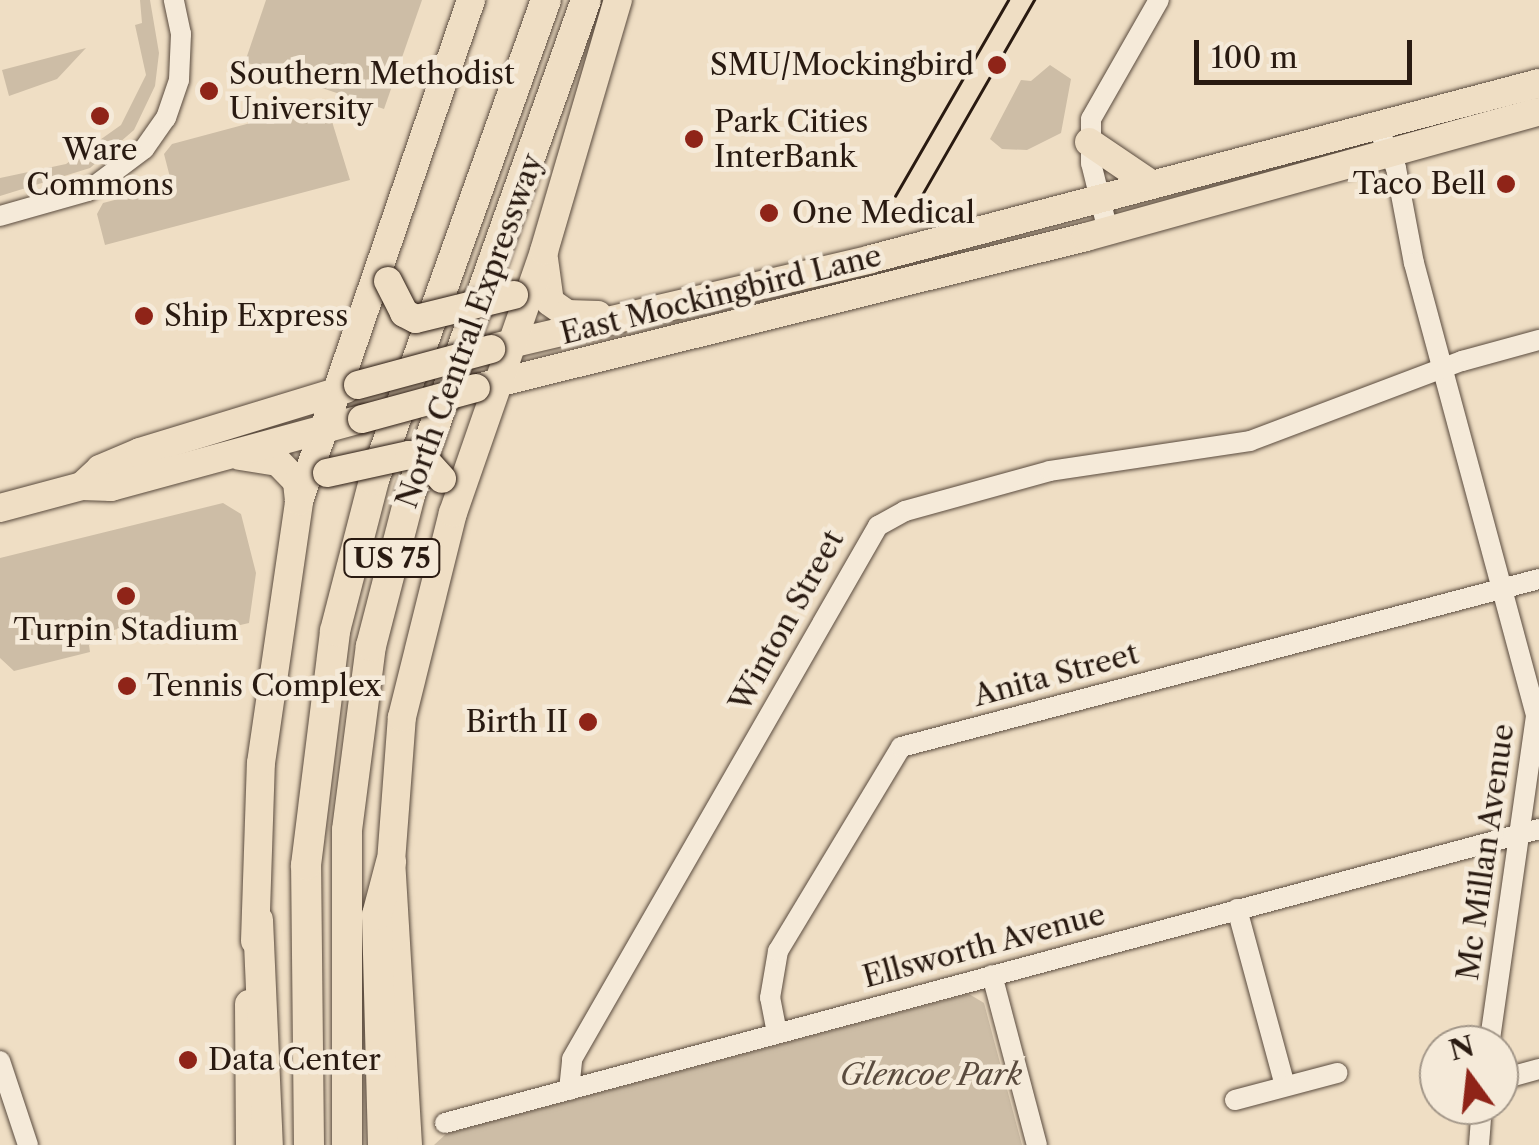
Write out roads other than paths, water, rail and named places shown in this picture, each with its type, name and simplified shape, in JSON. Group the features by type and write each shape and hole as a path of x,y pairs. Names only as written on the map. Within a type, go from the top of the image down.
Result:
{"highway":[{"name":"North Central Expressway","path":"310,1145 306,864 335,631 379,465 546,0"},
{"name":"North Central Expressway","path":"348,1145 347,830 370,646 410,494 586,0"},
{"path":"383,1145 378,914 391,862"},
{"path":"258,920 268,1145"}],"main road":[{"path":"250,1145 249,994 258,920 261,763 299,501 323,429 346,389 384,249 471,0"},
{"name":"North Central Expressway","path":"408,1145 391,862 402,717 486,386 522,290 544,250 618,0"},
{"name":"East Mockingbird Lane","path":"82,486 111,487 218,454 1108,231 1224,196 1539,82"},
{"name":"East Mockingbird Lane","path":"82,486 100,469 140,452 500,346 758,286 1217,167 1539,111"},
{"path":"1089,142 1151,184"},
{"path":"1217,167 1224,196"},
{"path":"970,232 979,264"},
{"path":"384,249 388,281 404,313 416,319 522,290"},
{"path":"544,250 545,292 558,310 635,313"},
{"path":"758,286 768,317"},
{"path":"218,454 278,462 297,482 299,501"},
{"path":"299,501 327,473 409,455 426,460 442,480 453,513"},
{"path":"0,508 82,486"}],"street":[{"path":"0,216 88,191 144,149 166,118 178,80 181,34 174,0"},
{"path":"1108,231 1089,142 1098,98 1160,0"},
{"name":"Mc Millan Avenue","path":"1381,139 1396,168 1414,263 1536,716 1530,831 1494,1025"},
{"name":"Winton Street","path":"569,1090 572,1059 878,526 905,511 1050,470 1250,441 1444,369 1539,340"},
{"name":"Anita Street","path":"777,1033 770,998 778,951 902,747 1539,579"},
{"name":"Ellsworth Avenue","path":"445,1123 1530,831"},
{"path":"1238,910 1286,1086"},
{"path":"992,975 1037,1145"},
{"path":"0,1061 28,1145"},
{"path":"1235,1100 1338,1073"}],"tram line":[{"path":"895,196 1008,0"},
{"path":"915,207 1034,0"}],"place":[{"name":"SMU/Mockingbird","path":"997,65"},
{"name":"Southern Methodist University","path":"209,91"},
{"name":"Ware Commons","path":"100,116"},
{"name":"Park Cities InterBank","path":"694,139"},
{"name":"Taco Bell","path":"1506,184"},
{"name":"One Medical","path":"769,213"},
{"name":"Ship Express","path":"144,316"},
{"name":"Turpin Stadium","path":"126,596"},
{"name":"Tennis Complex","path":"127,686"},
{"name":"Birth II","path":"588,722"},
{"name":"Data Center","path":"188,1060"}],"park label":[{"name":"Glencoe Park","path":"931,1075"}]}
